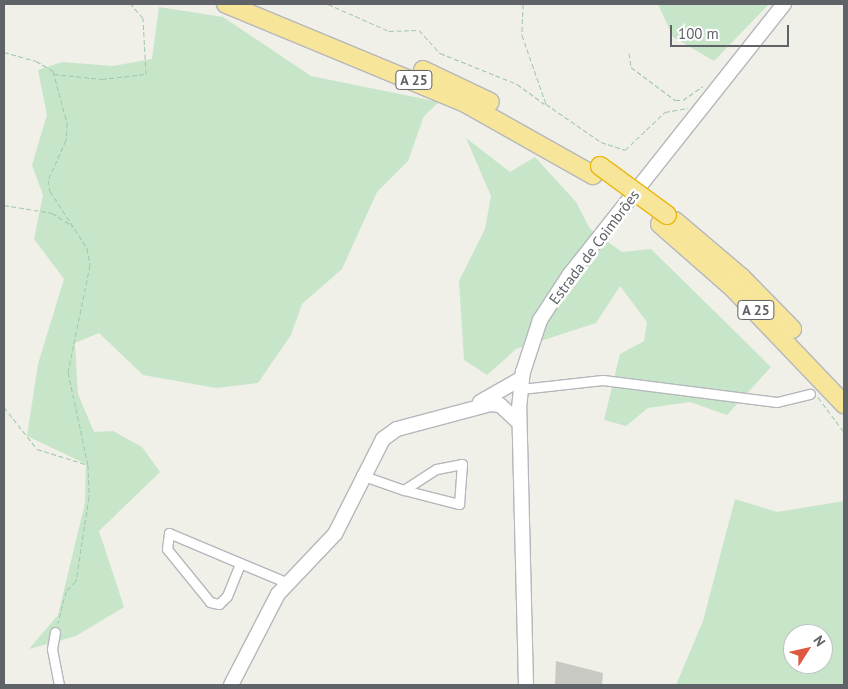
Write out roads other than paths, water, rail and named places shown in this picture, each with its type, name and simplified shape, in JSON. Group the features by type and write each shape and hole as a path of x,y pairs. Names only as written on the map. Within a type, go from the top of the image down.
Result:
{"highway":[{"name":"A 25","path":"226,4 465,103 597,170"},
{"name":"A 25","path":"259,4 468,90 597,170 741,277 844,387"},
{"name":"A 25","path":"663,219 733,288 844,404"}],"street":[{"name":"Estrada de Coimbrões","path":"526,685 518,423 521,388 540,320 570,274 782,7"},
{"path":"453,414 521,388 589,380 777,402 810,394"},
{"path":"231,685 288,582 334,534 361,475 379,444 397,429 491,404 521,388"},
{"path":"491,404 500,405 518,423"},
{"path":"361,475 404,490 459,504 462,464 436,469 404,490"},
{"path":"240,563 227,596 219,604 210,602 167,549 169,533 288,582"},
{"path":"55,632 52,649 59,685"}]}
